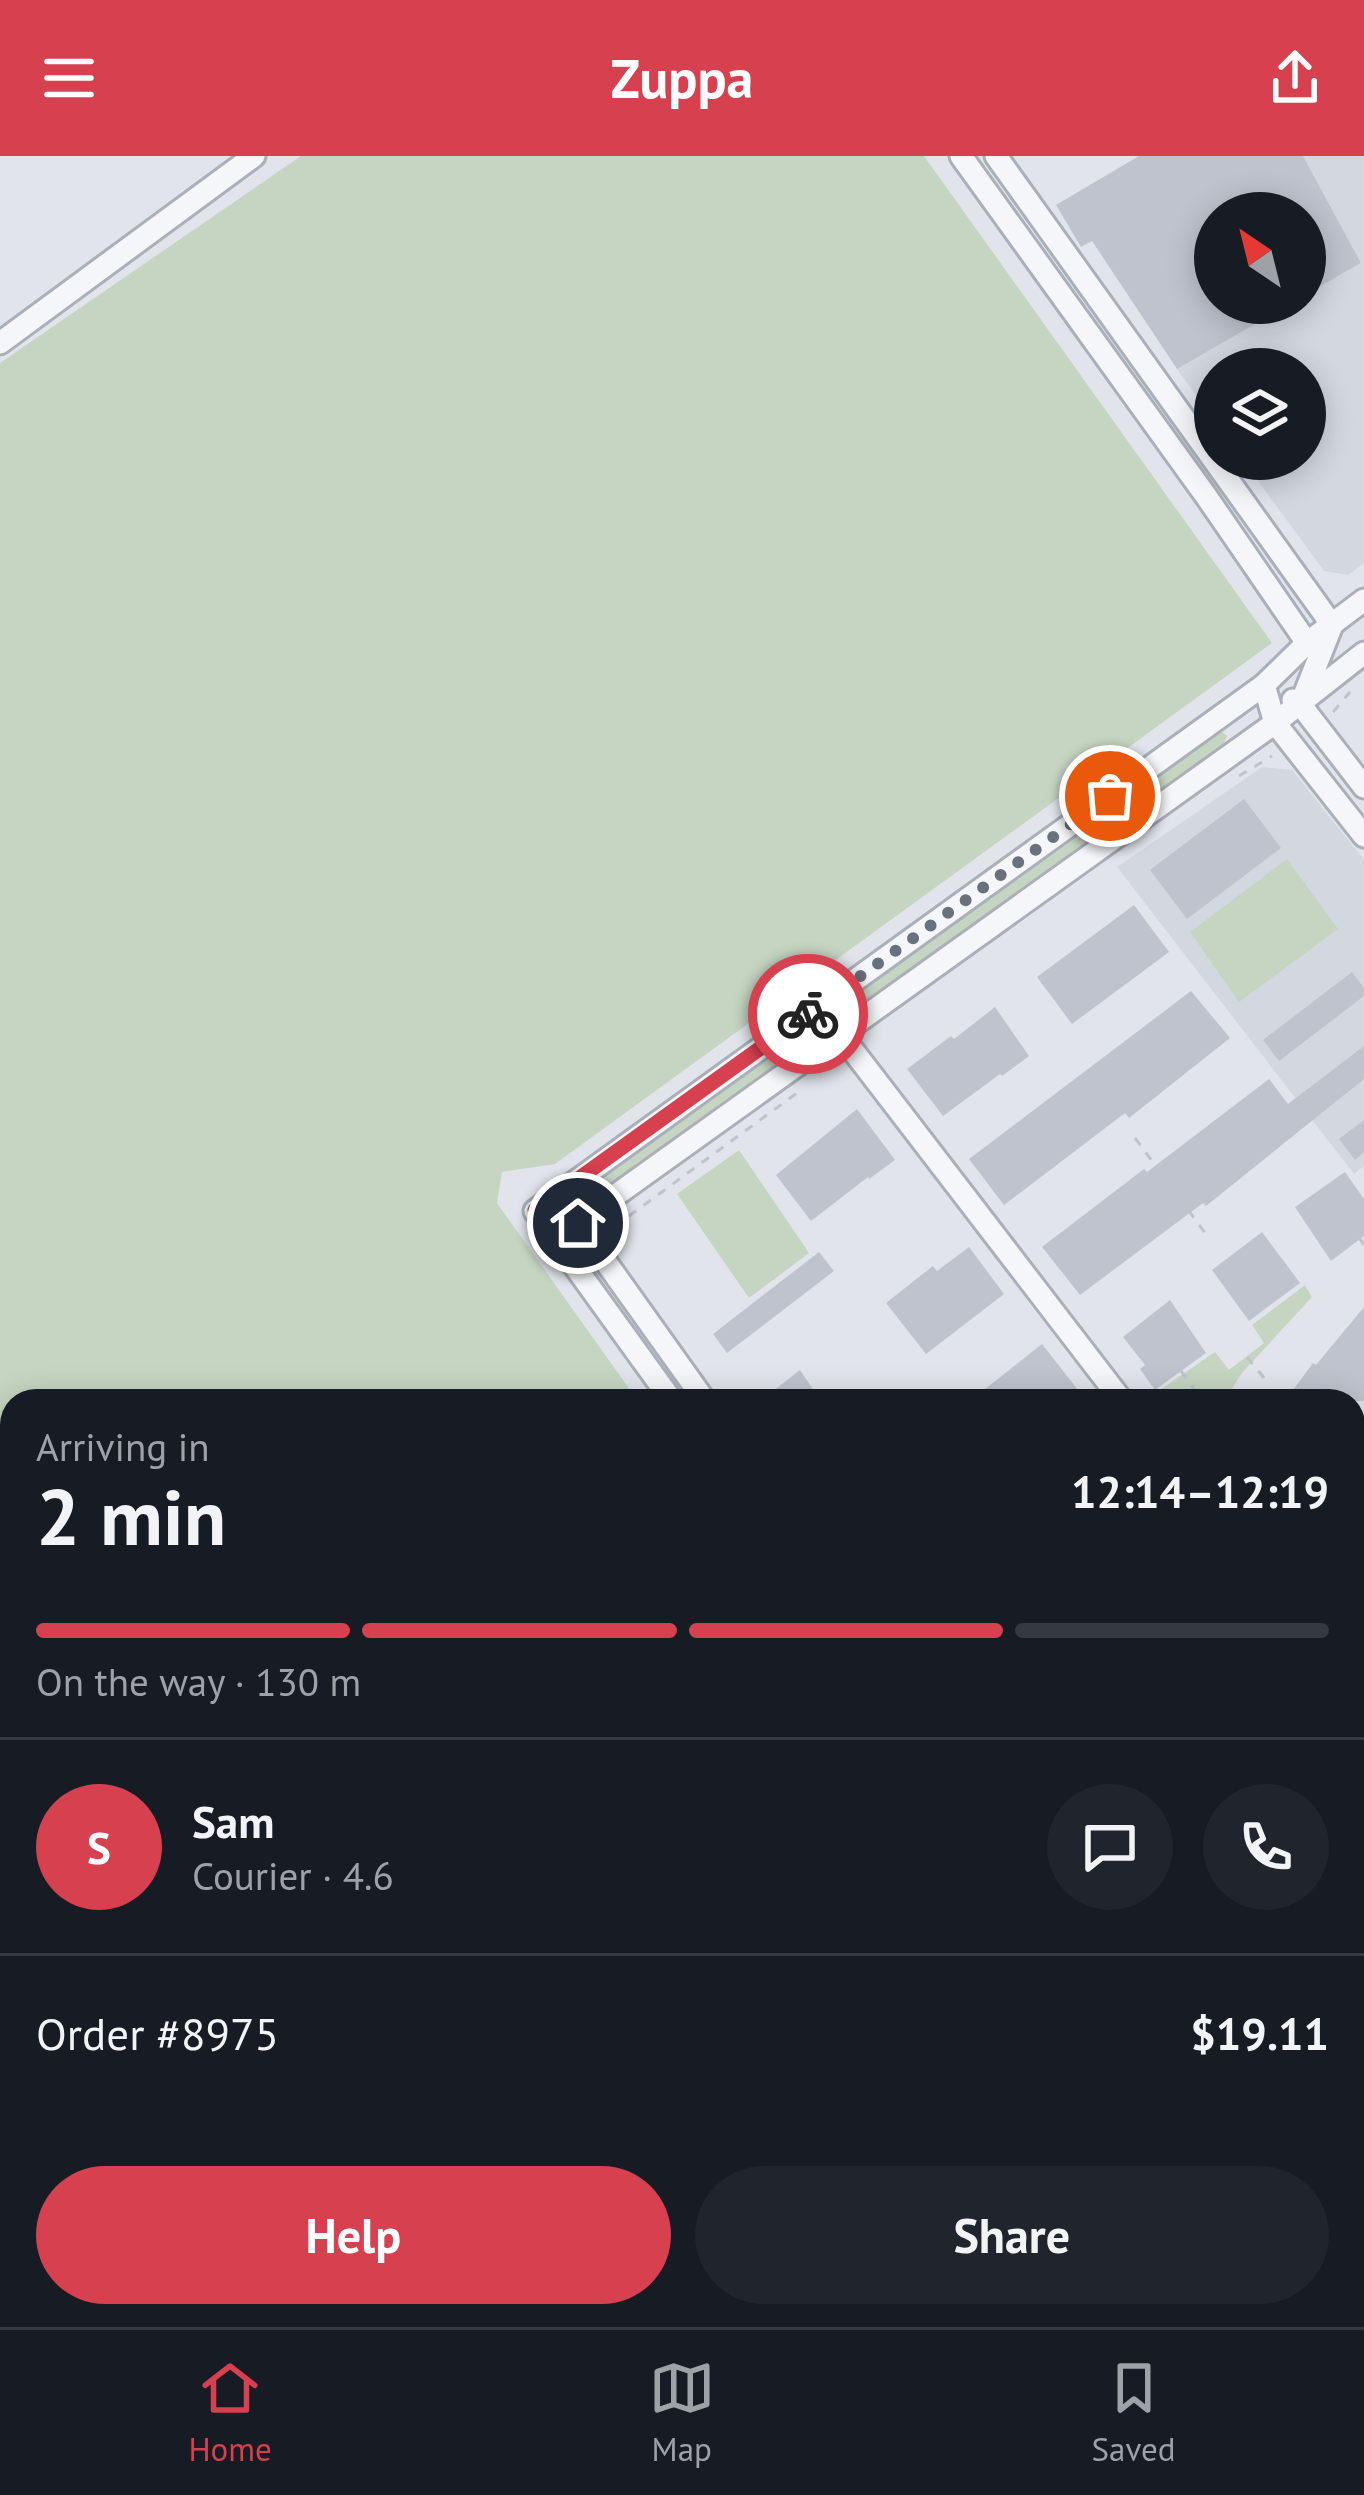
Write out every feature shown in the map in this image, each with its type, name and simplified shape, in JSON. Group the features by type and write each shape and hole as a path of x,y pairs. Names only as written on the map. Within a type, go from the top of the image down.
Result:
{"street":[{"path":"0,343 254,156"},
{"path":"961,156 1307,643"},
{"path":"996,156 1332,625"},
{"path":"663,1389 535,1210 1264,685 1307,643 1364,600"},
{"path":"1300,704 1332,625"},
{"path":"556,1238 1275,723 1364,653"},
{"path":"1264,685 1300,704 1364,787"},
{"path":"1264,685 1275,723 1364,836"},
{"path":"841,1035 1113,1389"},
{"path":"578,1223 696,1389"}],"path":[{"path":"1135,1138 1208,1237"},
{"path":"1335,1389 1364,1354"},
{"path":"1247,1357 1268,1383"},
{"path":"1181,1371 1194,1389"}],"shaded area":[{"path":"1303,156 1364,156 1364,563 1348,575 1324,571 1257,480 1326,480 1326,348 1214,348 1255,324 1326,324 1326,283 1361,263"},
{"path":"1194,359 1194,393 1177,369"},
{"path":"1262,767 1292,770 1364,860 1364,1166 1354,1174 1117,867"}],"green space":[{"path":"301,156 924,156 1272,643 555,1164 502,1172 497,1203 629,1389 0,1389 0,363"},
{"path":"1221,731 1227,736 1224,743 610,1190 599,1189 598,1178"},
{"path":"1287,859 1338,929 1239,1002 1190,932"},
{"path":"739,1150 809,1253 749,1298 677,1194"},
{"path":"1305,1285 1312,1297 1232,1389 1161,1389 1215,1352 1229,1370 1264,1343 1252,1325"}],"building":[{"path":"1139,156 1303,156 1323,192 1194,192 1194,324 1255,324 1214,348 1194,348 1194,359 1177,369 1092,241 1081,247 1056,205"},
{"path":"1326,198 1361,263 1326,283"},
{"path":"1244,799 1281,848 1187,919 1150,870"},
{"path":"1134,905 1169,952 1072,1024 1037,977"},
{"path":"1352,972 1364,996 1279,1061 1263,1040"},
{"path":"1191,991 1230,1038 1129,1118 1125,1113 1004,1205 969,1159"},
{"path":"995,1007 1029,1056 943,1116 907,1069"},
{"path":"1364,1046 1364,1079 1206,1206 1203,1203 1080,1295 1042,1247 1269,1079 1288,1104"},
{"path":"857,1109 895,1160 811,1221 776,1175"},
{"path":"1364,1120 1364,1152 1355,1160 1339,1139"},
{"path":"1345,1172 1364,1199 1364,1236 1331,1261 1295,1207"},
{"path":"1262,1232 1300,1283 1249,1321 1212,1270"},
{"path":"969,1247 1004,1294 926,1354 886,1303 933,1266 937,1271"},
{"path":"819,1252 834,1271 727,1353 713,1334"},
{"path":"1170,1300 1206,1353 1154,1389 1140,1369 1145,1365 1123,1337"},
{"path":"1364,1307 1364,1389 1294,1389"},
{"path":"1042,1344 1077,1389 985,1389"},
{"path":"800,1370 813,1389 775,1389"}],"way so far":[{"path":"808,1014 1110,796"}],"route":[{"path":"578,1223 556,1238 535,1210 808,1014"}]}
